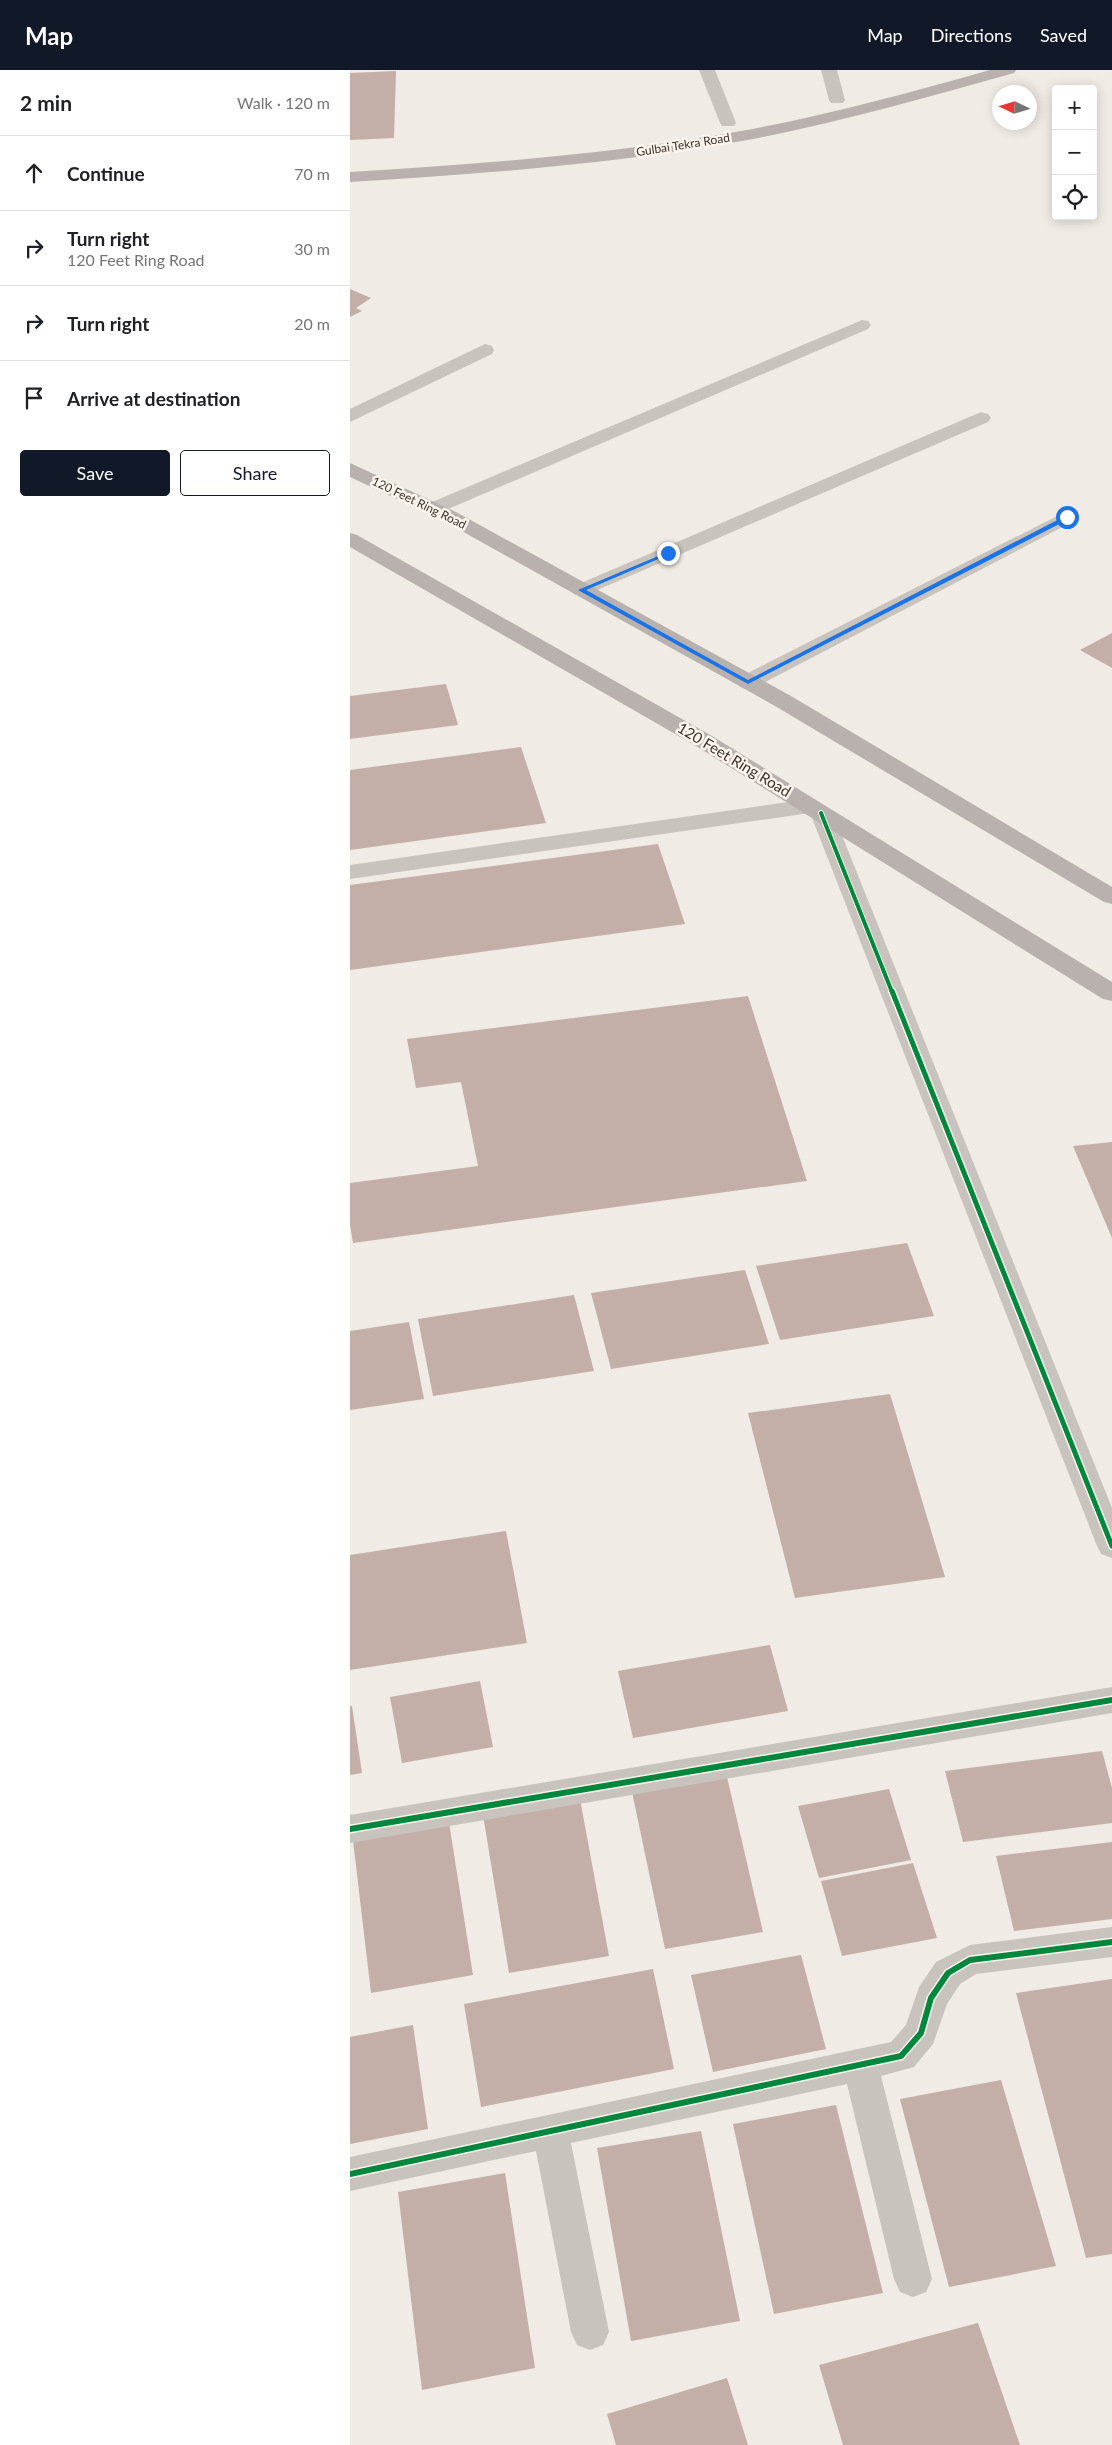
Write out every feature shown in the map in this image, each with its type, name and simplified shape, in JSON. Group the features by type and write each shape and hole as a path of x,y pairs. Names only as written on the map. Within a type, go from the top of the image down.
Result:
{"main road":[{"name":"Gulbai Tekra Road","path":"350,162 487,154 601,143 728,123 837,100 950,70"},
{"name":"Gulbai Tekra Road","path":"350,177 491,168 619,156 742,136 854,112 1008,70"},
{"name":"120 Feet Ring Road","path":"350,469 432,509 748,682 1112,897"},
{"name":"120 Feet Ring Road","path":"350,539 704,741 1112,993"}],"street":[{"path":"707,70 728,123"},
{"path":"829,70 837,100"},
{"path":"432,509 862,325"},
{"path":"350,416 485,350"},
{"path":"581,590 982,418"},
{"path":"748,682 1067,517"},
{"path":"350,872 815,809 1112,1546"},
{"path":"350,1829 1112,1700"},
{"path":"350,2174 901,2056 921,2033 931,1998 948,1973 970,1960 1112,1942"},
{"path":"860,2065 913,2279"},
{"path":"550,2130 590,2332"}],"building":[{"path":"396,71 394,138 350,140 350,73"},
{"path":"350,289 371,298 356,308 362,311 350,317"},
{"path":"1112,633 1112,668 1080,650"},
{"path":"446,684 458,725 350,739 350,696"},
{"path":"521,747 546,823 350,850 350,770"},
{"path":"658,844 685,924 350,970 350,885"},
{"path":"748,996 807,1181 353,1243 350,1225 350,1183 478,1166 461,1082 416,1088 407,1039"},
{"path":"1112,1142 1112,1238 1073,1146"},
{"path":"907,1243 934,1316 780,1340 756,1266"},
{"path":"745,1270 769,1344 611,1369 591,1293"},
{"path":"574,1295 594,1371 433,1396 418,1319"},
{"path":"409,1322 424,1399 350,1410 350,1331"},
{"path":"890,1394 945,1577 795,1598 748,1413"},
{"path":"506,1531 527,1643 350,1670 350,1555"},
{"path":"770,1645 788,1711 633,1738 618,1671"},
{"path":"480,1681 493,1747 402,1763 390,1697"},
{"path":"350,1706 352,1706 362,1773 350,1775"},
{"path":"1102,1751 1112,1788 1112,1823 963,1842 945,1771"},
{"path":"727,1777 763,1932 665,1949 632,1792"},
{"path":"889,1789 911,1860 819,1878 798,1806"},
{"path":"580,1799 609,1956 509,1973 483,1815"},
{"path":"448,1816 473,1975 371,1993 352,1832"},
{"path":"1112,1842 1112,1919 1014,1931 996,1856"},
{"path":"913,1863 937,1938 842,1956 821,1881"},
{"path":"801,1955 826,2049 713,2072 691,1975"},
{"path":"653,1969 674,2069 481,2107 464,2004"},
{"path":"1112,1979 1112,2254 1086,2258 1016,1993"},
{"path":"413,2025 428,2129 350,2144 350,2037"},
{"path":"1001,2080 1056,2266 949,2287 900,2099"},
{"path":"836,2105 883,2293 774,2314 733,2124"},
{"path":"701,2131 740,2321 631,2341 597,2148"},
{"path":"505,2173 535,2368 422,2390 398,2192"},
{"path":"978,2323 1020,2445 843,2445 819,2365"},
{"path":"727,2378 748,2445 616,2445 607,2414"}],"cycle path":[{"path":"821,813 1112,1546"},
{"path":"350,1829 1112,1700"},
{"path":"350,2174 901,2056 921,2033 931,1998 948,1973 970,1960 1112,1942"}],"route":[{"path":"668,553 581,590 748,682 1067,517"}]}
